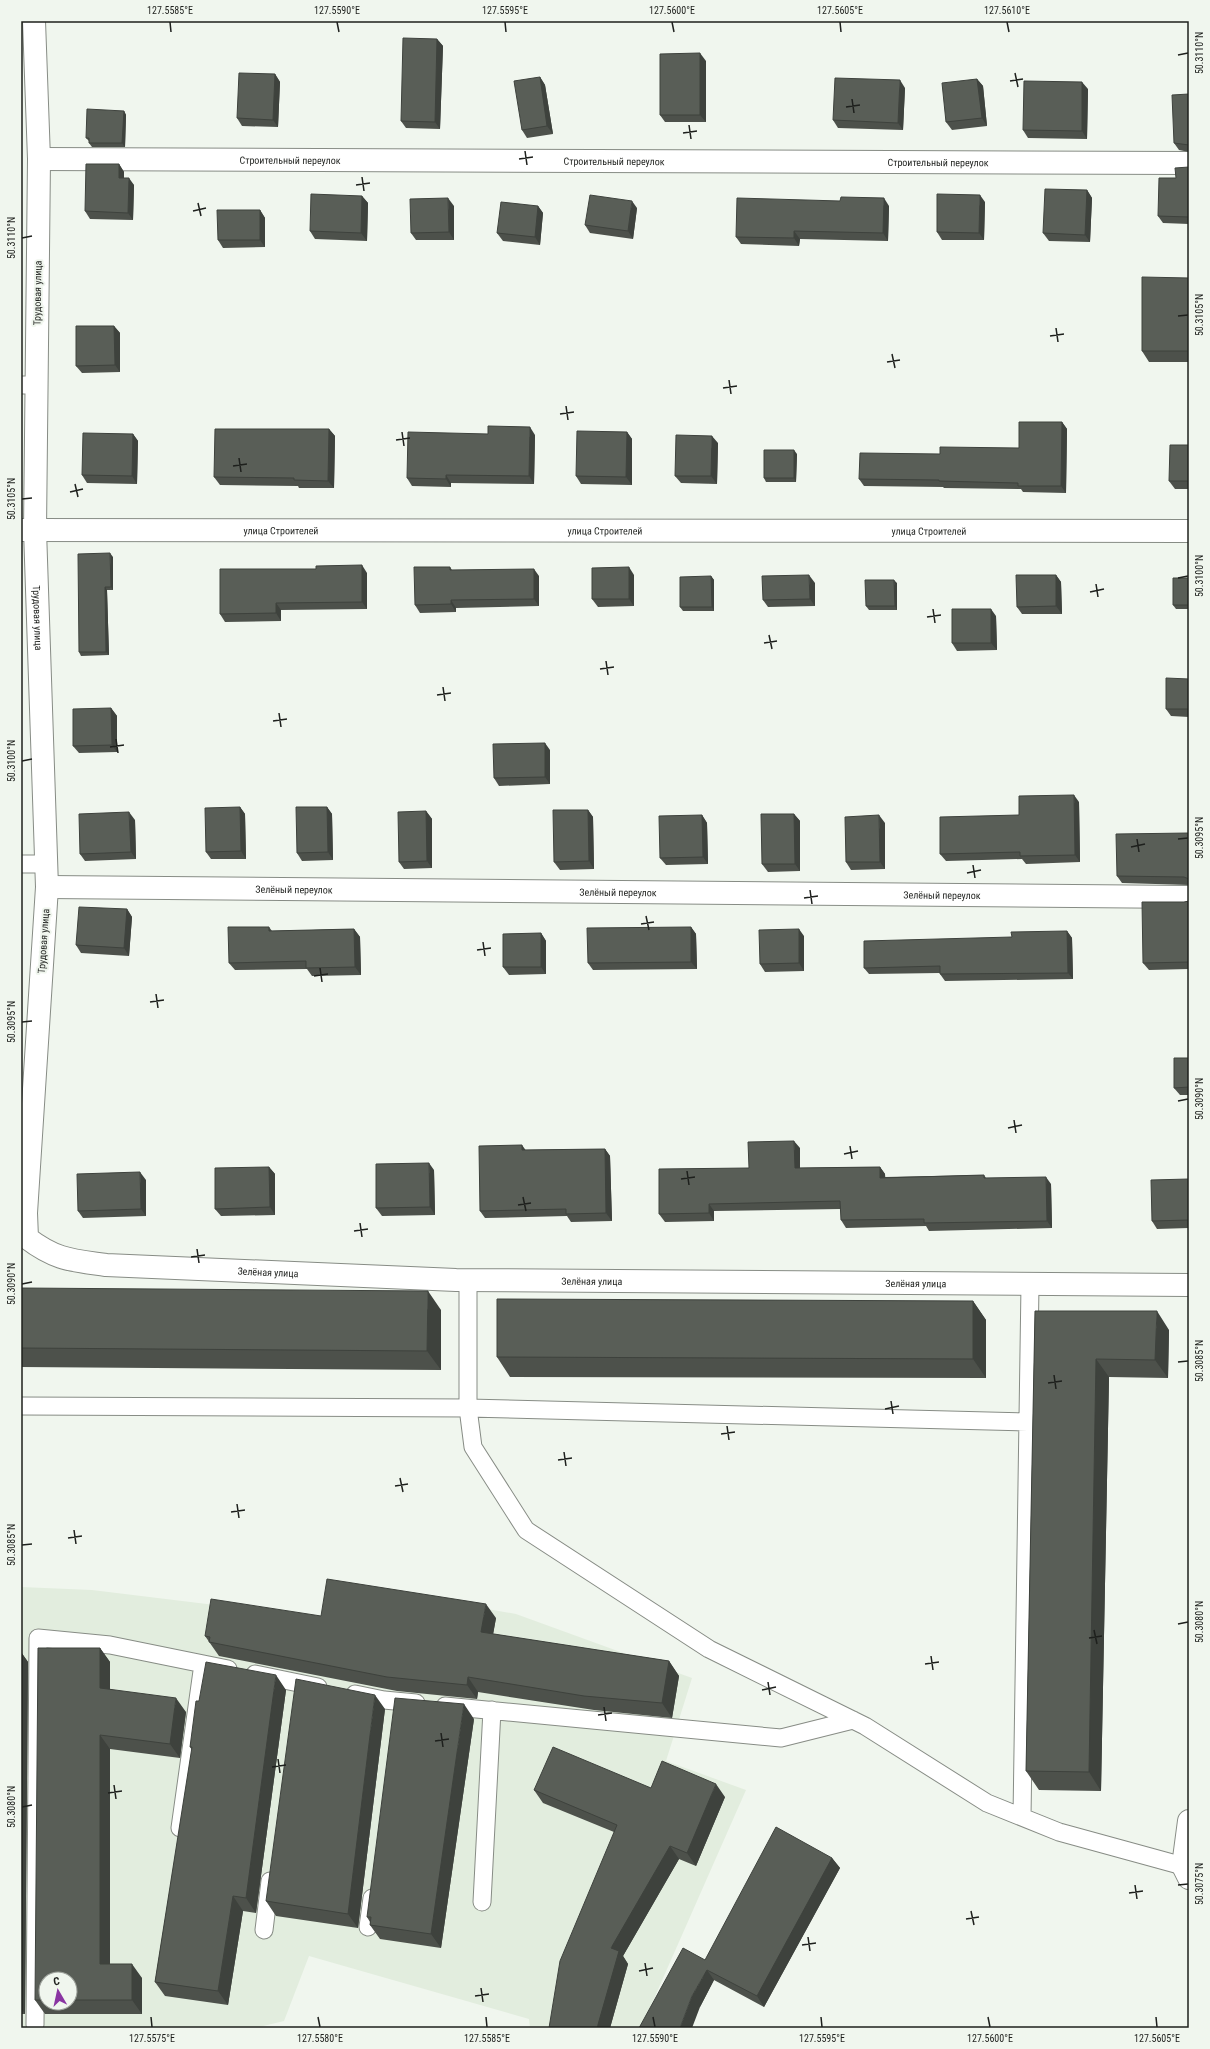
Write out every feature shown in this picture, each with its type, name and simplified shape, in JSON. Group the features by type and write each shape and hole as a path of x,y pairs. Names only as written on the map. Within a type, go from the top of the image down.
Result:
{"street":[{"name":"Трудовая улица","path":"23,1213 46,887 28,530 29,385 39,159 34,21"},
{"name":"Строительный переулок","path":"39,159 1189,163"},
{"name":"улица Строителей","path":"28,530 1189,531"},
{"name":"Зелёный переулок","path":"46,887 1189,897"},
{"name":"Зелёная улица","path":"23,1213 27,1238 45,1251 66,1259 106,1265 468,1280 1189,1285"},
{"path":"1186,1872 1189,1821"}],"lane":[{"path":"21,864 46,864"},
{"path":"468,1280 468,1408 473,1447 526,1530 709,1649 853,1720 986,1803 1059,1832 1186,1872"},
{"path":"1022,1817 1030,1285"},
{"path":"21,1406 468,1408 1028,1422"},
{"path":"35,2026 38,1638 110,1645 203,1664 296,1690 337,1691 395,1709 492,1710 781,1738 853,1720"},
{"path":"180,1828 203,1664"},
{"path":"482,1902 492,1710"},
{"path":"264,1930 272,1868"},
{"path":"368,1927 374,1880"}],"shaded area":[{"path":"328,1581 516,1614 692,1678 666,1761 746,1790 641,2028 530,2028 529,2019 309,1956 284,2021 255,2028 21,2028 21,1587 92,1590 321,1618"}],"building":[{"path":"403,38 437,39 435,122 401,121"},
{"path":"700,53 700,115 660,115 660,54"},
{"path":"239,73 275,74 273,120 237,118"},
{"path":"540,77 547,126 522,130 514,81"},
{"path":"835,78 900,80 898,123 833,120"},
{"path":"977,79 982,118 946,122 942,83"},
{"path":"1024,81 1082,82 1082,131 1023,130"},
{"path":"1189,94 1189,145 1174,143 1172,95"},
{"path":"87,109 124,111 122,143 89,143 89,138 86,138"},
{"path":"86,164 119,164 119,178 129,178 128,213 85,211"},
{"path":"1189,167 1189,217 1158,216 1159,178 1176,178 1175,168"},
{"path":"1045,189 1087,190 1085,235 1043,233"},
{"path":"311,194 362,196 361,233 310,231"},
{"path":"937,194 980,195 979,233 937,232"},
{"path":"590,195 632,201 628,231 585,225"},
{"path":"841,197 884,198 883,233 794,231 794,238 736,237 737,198 840,201"},
{"path":"448,198 449,232 411,233 410,199"},
{"path":"501,202 538,206 535,237 497,233"},
{"path":"217,210 260,210 260,240 218,240"},
{"path":"1142,277 1189,278 1189,351 1142,351"},
{"path":"76,326 114,326 115,365 76,366"},
{"path":"1019,422 1062,422 1061,486 1018,486 1018,483 939,480 859,479 860,453 940,454 940,447 1019,448"},
{"path":"488,426 530,427 529,476 446,475 446,479 407,478 408,432 488,434"},
{"path":"215,429 329,429 328,481 294,480 294,478 214,477"},
{"path":"577,431 627,432 626,477 576,476"},
{"path":"83,433 133,434 132,476 82,475"},
{"path":"676,435 712,436 711,476 675,476"},
{"path":"1170,445 1189,445 1189,481 1169,481"},
{"path":"764,450 794,450 794,478 764,478"},
{"path":"110,553 111,587 105,587 106,652 79,652 78,554"},
{"path":"362,565 362,602 276,603 276,613 220,614 220,569 316,569 316,566"},
{"path":"414,567 450,567 450,570 534,569 534,599 451,600 451,604 415,605"},
{"path":"629,567 629,599 592,599 592,568"},
{"path":"809,575 810,599 763,600 762,576"},
{"path":"1016,575 1056,575 1056,606 1017,607"},
{"path":"711,576 712,607 680,607 680,577"},
{"path":"1173,578 1189,578 1189,605 1173,605"},
{"path":"865,580 894,580 895,606 866,606"},
{"path":"952,609 991,609 991,643 952,643"},
{"path":"1166,678 1189,679 1189,709 1166,709"},
{"path":"111,708 112,745 73,746 73,709"},
{"path":"545,743 545,777 494,778 493,744"},
{"path":"1074,795 1075,855 1020,856 1020,852 940,854 940,817 1019,815 1019,796"},
{"path":"240,807 241,851 206,852 205,808"},
{"path":"296,807 327,807 328,852 297,853"},
{"path":"553,810 588,810 589,861 554,862"},
{"path":"426,811 427,861 399,862 398,812"},
{"path":"129,812 131,852 80,854 79,814"},
{"path":"761,814 794,814 795,864 762,864"},
{"path":"702,815 703,857 660,858 659,816"},
{"path":"879,815 880,862 846,862 845,817"},
{"path":"1189,833 1189,879 1184,877 1117,876 1116,834"},
{"path":"1189,901 1189,962 1143,963 1142,902"},
{"path":"79,907 127,909 124,948 76,945"},
{"path":"228,927 269,927 269,931 354,929 355,967 306,968 306,961 229,963"},
{"path":"691,927 691,962 588,963 587,928"},
{"path":"799,929 799,963 760,964 759,930"},
{"path":"1067,931 1068,973 940,974 940,966 864,968 864,941 1012,937 1011,932"},
{"path":"541,933 541,967 503,967 503,934"},
{"path":"1174,1058 1189,1058 1189,1087 1174,1088"},
{"path":"794,1141 795,1168 880,1167 880,1178 984,1175 984,1178 1046,1177 1047,1221 924,1223 924,1219 841,1220 840,1201 709,1204 709,1213 659,1214 659,1169 749,1168 748,1142"},
{"path":"522,1145 522,1150 605,1149 606,1213 566,1214 566,1209 480,1211 479,1146"},
{"path":"429,1163 430,1207 376,1208 376,1164"},
{"path":"269,1167 270,1207 215,1209 215,1168"},
{"path":"140,1172 141,1209 78,1211 77,1174"},
{"path":"1189,1179 1189,1220 1152,1221 1151,1180"},
{"path":"21,1288 428,1291 427,1351 21,1348"},
{"path":"497,1299 973,1301 973,1359 497,1357"},
{"path":"1035,1311 1157,1311 1155,1360 1096,1359 1089,1772 1026,1771"},
{"path":"327,1579 486,1604 481,1632 669,1661 662,1703 584,1696 468,1677 467,1685 387,1677 209,1642 210,1637 205,1636 211,1599 321,1616"},
{"path":"38,1648 100,1648 100,1688 176,1698 170,1744 100,1735 100,1964 132,1964 132,2000 78,2000 78,1971 38,1971 38,2000 35,2000"},
{"path":"206,1662 276,1675 246,1898 233,1896 218,1991 155,1982 192,1747 190,1747 196,1701 199,1701"},
{"path":"296,1679 375,1695 348,1914 266,1901"},
{"path":"395,1698 464,1704 431,1934 370,1925 371,1917 367,1917"},
{"path":"553,1747 651,1788 662,1761 716,1784 687,1853 670,1846 611,1948 619,1951 597,2028 549,2028 560,1961 617,1825 534,1790"},
{"path":"776,1827 832,1858 757,1996 707,1970 692,1996 680,2028 639,2028 683,1948 705,1960"}]}
